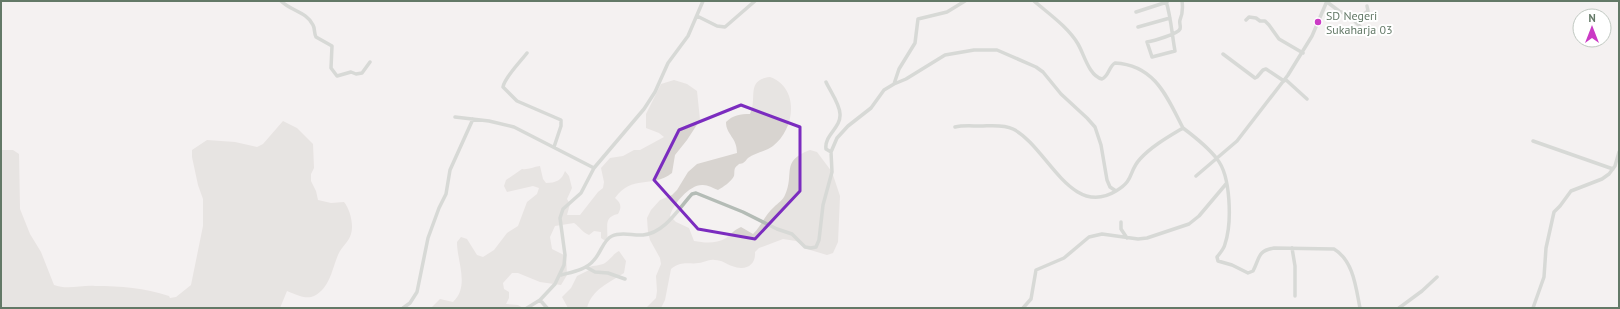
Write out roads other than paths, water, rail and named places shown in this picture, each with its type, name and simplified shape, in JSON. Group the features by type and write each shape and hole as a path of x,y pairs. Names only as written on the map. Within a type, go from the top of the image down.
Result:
{"street":[{"path":"281,1 288,8 307,16 314,25 316,37 332,46 331,68 335,74 340,76 351,72 359,74 362,73 370,62"},
{"path":"527,308 540,300 561,275 566,258 561,215 563,209 581,193 594,168 644,109 668,63 688,36 703,1"},
{"path":"697,16 717,26 725,27 755,1"},
{"path":"894,84 901,64 915,43 918,19 947,12 965,1"},
{"path":"1034,1 1075,39 1089,67 1097,77 1102,79 1105,78 1112,65 1115,63 1131,66 1150,75 1158,83 1183,128 1201,141 1217,159 1224,171 1229,202 1227,236 1224,247 1217,257 1218,261 1232,265 1248,273 1253,271 1260,254 1266,250 1274,248 1331,248 1337,251 1343,258 1353,275 1357,286 1360,308"},
{"path":"1136,12 1166,2 1170,18 1172,34 1175,51 1152,57 1147,42 1172,34 1179,32 1180,22 1183,15 1182,1"},
{"path":"1196,176 1237,141 1284,80 1312,36 1327,1 1355,21 1368,35"},
{"path":"1355,21 1368,11 1367,6"},
{"path":"1246,20 1249,17 1256,18 1260,21 1265,21 1278,39 1302,53"},
{"path":"1138,27 1170,18"},
{"path":"561,275 586,267 595,260 605,242 610,237 617,234 642,235 655,232 669,220 692,194 696,193 743,212 777,229 792,234 805,247 816,247 820,240 823,205 832,172 831,152 834,142 843,131 871,108 884,90 906,79 945,55 974,50 997,50 1036,67 1046,75 1061,94 1095,127 1101,145 1107,180 1110,187 1116,191"},
{"path":"527,53 506,78 503,87 517,101 561,120 561,126 554,147"},
{"path":"1223,54 1254,78 1266,69 1284,80 1307,100"},
{"path":"826,82 840,113 838,123 826,141 826,149 831,152"},
{"path":"455,118 473,119 514,127 594,168"},
{"path":"403,308 410,303 418,292 428,238 446,194 450,170 473,119"},
{"path":"955,127 992,126 1012,129 1030,143 1052,168 1079,193 1097,198 1106,196 1116,191 1127,182 1137,162 1145,154 1183,128"},
{"path":"1533,140 1613,169"},
{"path":"1533,308 1544,278 1546,248 1554,212 1571,191 1602,179 1613,169 1617,162 1619,152"},
{"path":"1022,308 1031,298 1036,270 1064,258 1089,237 1102,234 1138,239 1154,237 1189,224 1199,216 1226,184"},
{"path":"1121,222 1120,229 1127,238"},
{"path":"1292,248 1295,296"},
{"path":"586,267 595,272 608,273 625,279"},
{"path":"1399,308 1422,291 1437,277"},
{"path":"540,300 547,308"}],"place":[{"name":"SD Negeri Sukaharja 03","path":"1318,22"}]}
